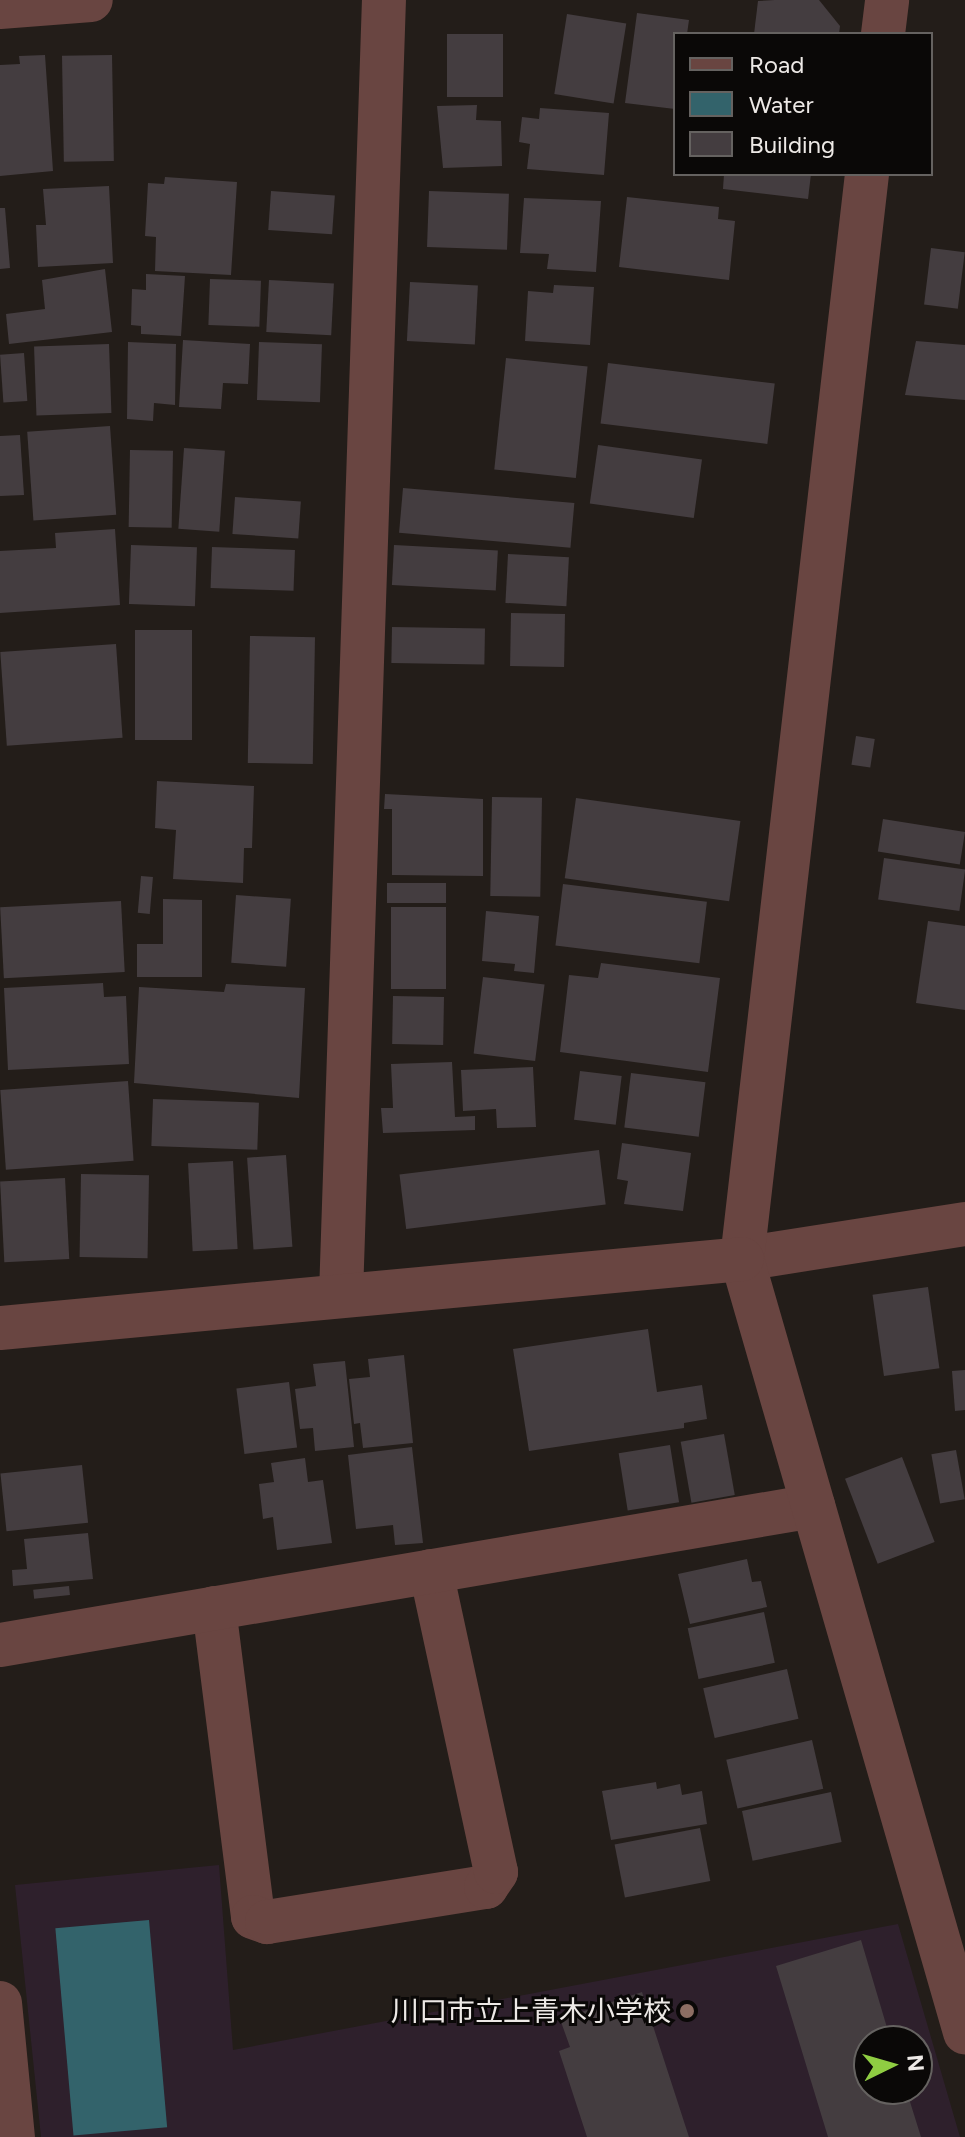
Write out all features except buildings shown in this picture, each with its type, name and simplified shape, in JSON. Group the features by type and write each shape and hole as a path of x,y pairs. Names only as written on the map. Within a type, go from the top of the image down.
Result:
{"street":[{"path":"0,7 91,0"},
{"path":"341,1295 384,0"},
{"path":"883,32 887,0"},
{"path":"867,176 742,1259 965,2032"},
{"path":"0,1328 742,1259 965,1224"},
{"path":"0,1645 813,1506"},
{"path":"214,1608 253,1917 267,1922 486,1887 496,1872 431,1571"},
{"path":"0,2003 13,2137"}],"shaded area":[{"name":"川口市立上青木小学校","path":"219,1865 233,2050 898,1924 927,2025 853,2025 853,2105 933,2105 933,2044 960,2137 41,2137 15,1885"}],"water":[{"path":"149,1920 167,2127 73,2135 55,1928"}],"place":[{"name":"川口市立上青木小学校","path":"687,2011"}]}
